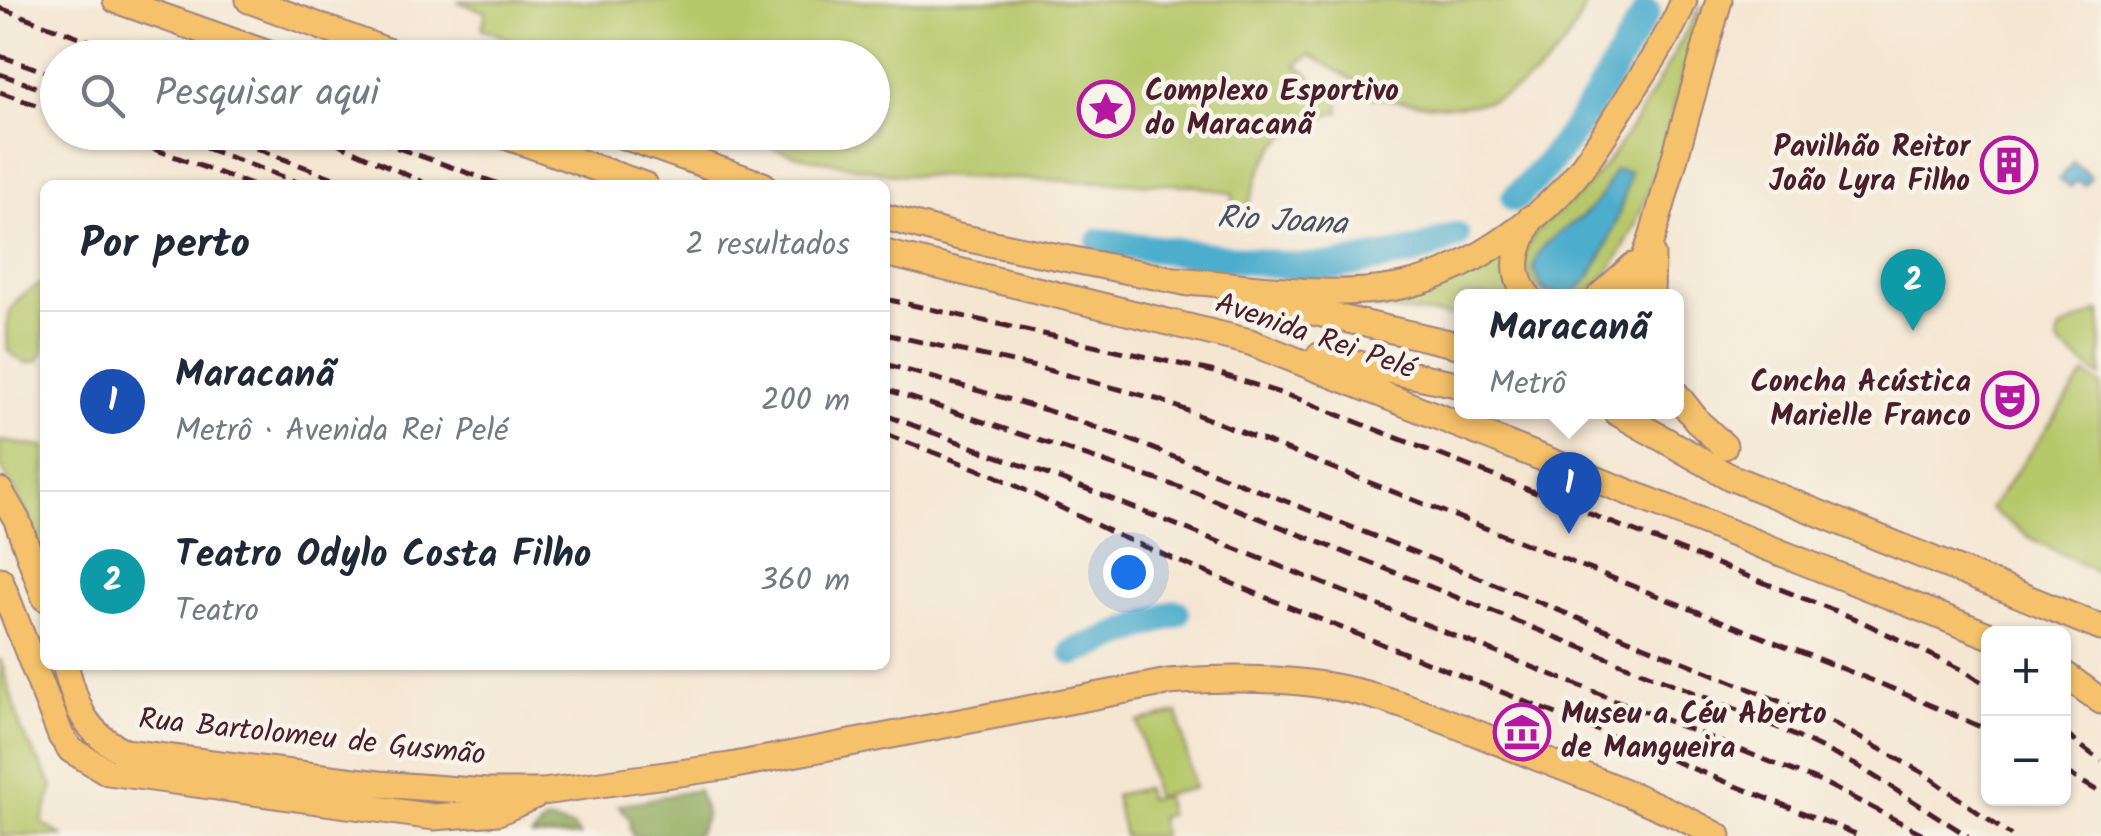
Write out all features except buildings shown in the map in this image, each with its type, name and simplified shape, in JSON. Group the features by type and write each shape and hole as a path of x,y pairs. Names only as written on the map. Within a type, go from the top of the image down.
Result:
{"main road":[{"path":"116,0 229,40"},
{"path":"249,0 357,40"},
{"path":"1175,280 1321,291 1399,287 1480,255 1549,204 1579,171 1666,38 1684,0"},
{"path":"1629,289 1654,235 1718,0"},
{"path":"545,150 630,180"},
{"path":"663,150 749,180"},
{"path":"1522,289 1515,269 1519,243 1530,218"},
{"name":"Avenida Rei Pelé","path":"890,219 1454,344"},
{"path":"893,255 939,232"},
{"path":"1608,289 1636,264 1654,235"},
{"path":"1651,289 1654,235"},
{"name":"Avenida Rei Pelé","path":"893,255 1250,342 1981,632"},
{"path":"1250,342 1454,383"},
{"path":"1684,404 1724,446"},
{"path":"1628,419 1730,477 2101,628"},
{"path":"0,491 17,520 40,584"},
{"name":"Rua Bartolomeu de Gusmão","path":"0,580 54,722 71,750 108,772 434,817 498,812 543,792"},
{"name":"Rua Bartolomeu de Gusmão","path":"67,670 81,717 110,744 125,752 441,790 543,792 730,766 988,719 1135,687 1208,679 1290,681 1378,697 1639,797 1718,836"},
{"path":"2071,679 2101,700"},
{"path":"243,790 270,772"}],"green space":[{"name":"Complexo Esportivo do Maracanã","path":"1587,0 1569,38 1541,70 1524,84 1486,101 1442,105 1372,97 1360,84 1310,55 1296,65 1310,76 1317,99 1338,95 1340,112 1301,127 1275,147 1259,175 1246,214 1233,213 1233,194 1192,185 898,175 780,150 890,150 890,40 512,40 482,28 486,12 457,1"},
{"path":"1701,4 1657,166 1622,252 1601,281 1589,289 1539,289 1526,270 1530,241 1597,175 1646,104"},
{"path":"1511,247 1518,289 1454,289 1454,316 1376,309 1341,301"},
{"path":"40,285 40,358 25,363 8,351 9,317 23,295"},
{"path":"2098,311 2101,377 2057,340 2060,330"},
{"path":"2085,374 2101,385 2101,574 2032,539 1990,509"},
{"path":"0,441 40,446 40,554 29,516 0,465"},
{"path":"0,658 22,732 53,786 42,823 63,836 0,836"},
{"path":"1178,713 1194,788 1155,797 1138,722"},
{"path":"1145,788 1148,799 1164,796 1168,815 1159,817 1163,836 1124,836 1115,795"},
{"path":"698,790 706,816 696,836 633,836 631,820 619,805"},
{"path":"546,821 573,827 580,836 532,836"}],"water":[{"path":"2073,162 2091,177 2084,185 2077,180 2071,187 2059,180"},
{"path":"1614,170 1630,171 1616,220 1592,272 1578,289 1543,289 1533,269 1541,250 1593,206"}],"waterway":[{"name":"Rio Joana","path":"1515,198 1572,133 1647,12"},
{"name":"Rio Joana","path":"1100,242 1297,267 1336,266 1415,252 1456,236"},
{"path":"1074,652 1176,613"}],"railway":[{"path":"0,8 88,40"},
{"path":"0,56 40,70"},
{"path":"0,74 40,88"},
{"path":"0,92 40,106"},
{"path":"157,150 238,180"},
{"path":"211,150 292,180"},
{"path":"260,150 339,180"},
{"path":"352,150 418,180"},
{"path":"404,150 488,180"},
{"path":"890,300 1211,371 1296,398 1856,619 1981,682"},
{"path":"890,335 1040,368 1160,400 1879,683 1981,727"},
{"path":"890,365 1046,410 1126,438 1835,724 1925,774 2011,836"},
{"path":"890,391 1194,492 1758,718 1858,766 1968,836"},
{"path":"890,417 1084,488 1826,784 1927,836"},
{"path":"890,436 996,476 1119,536 1267,598 1861,836"},
{"path":"2071,738 2101,761"},
{"path":"2071,775 2101,793"}],"place":[{"name":"Complexo Esportivo do Maracanã","path":"1106,109"},
{"name":"Pavilhão Reitor João Lyra Filho","path":"2009,165"},
{"name":"Teatro Odylo Costa Filho","path":"1913,331"},
{"name":"Concha Acústica Marielle Franco","path":"2010,400"},
{"name":"Maracanã","path":"1569,534"},
{"name":"Museu a Céu Aberto de Mangueira","path":"1522,732"}]}
